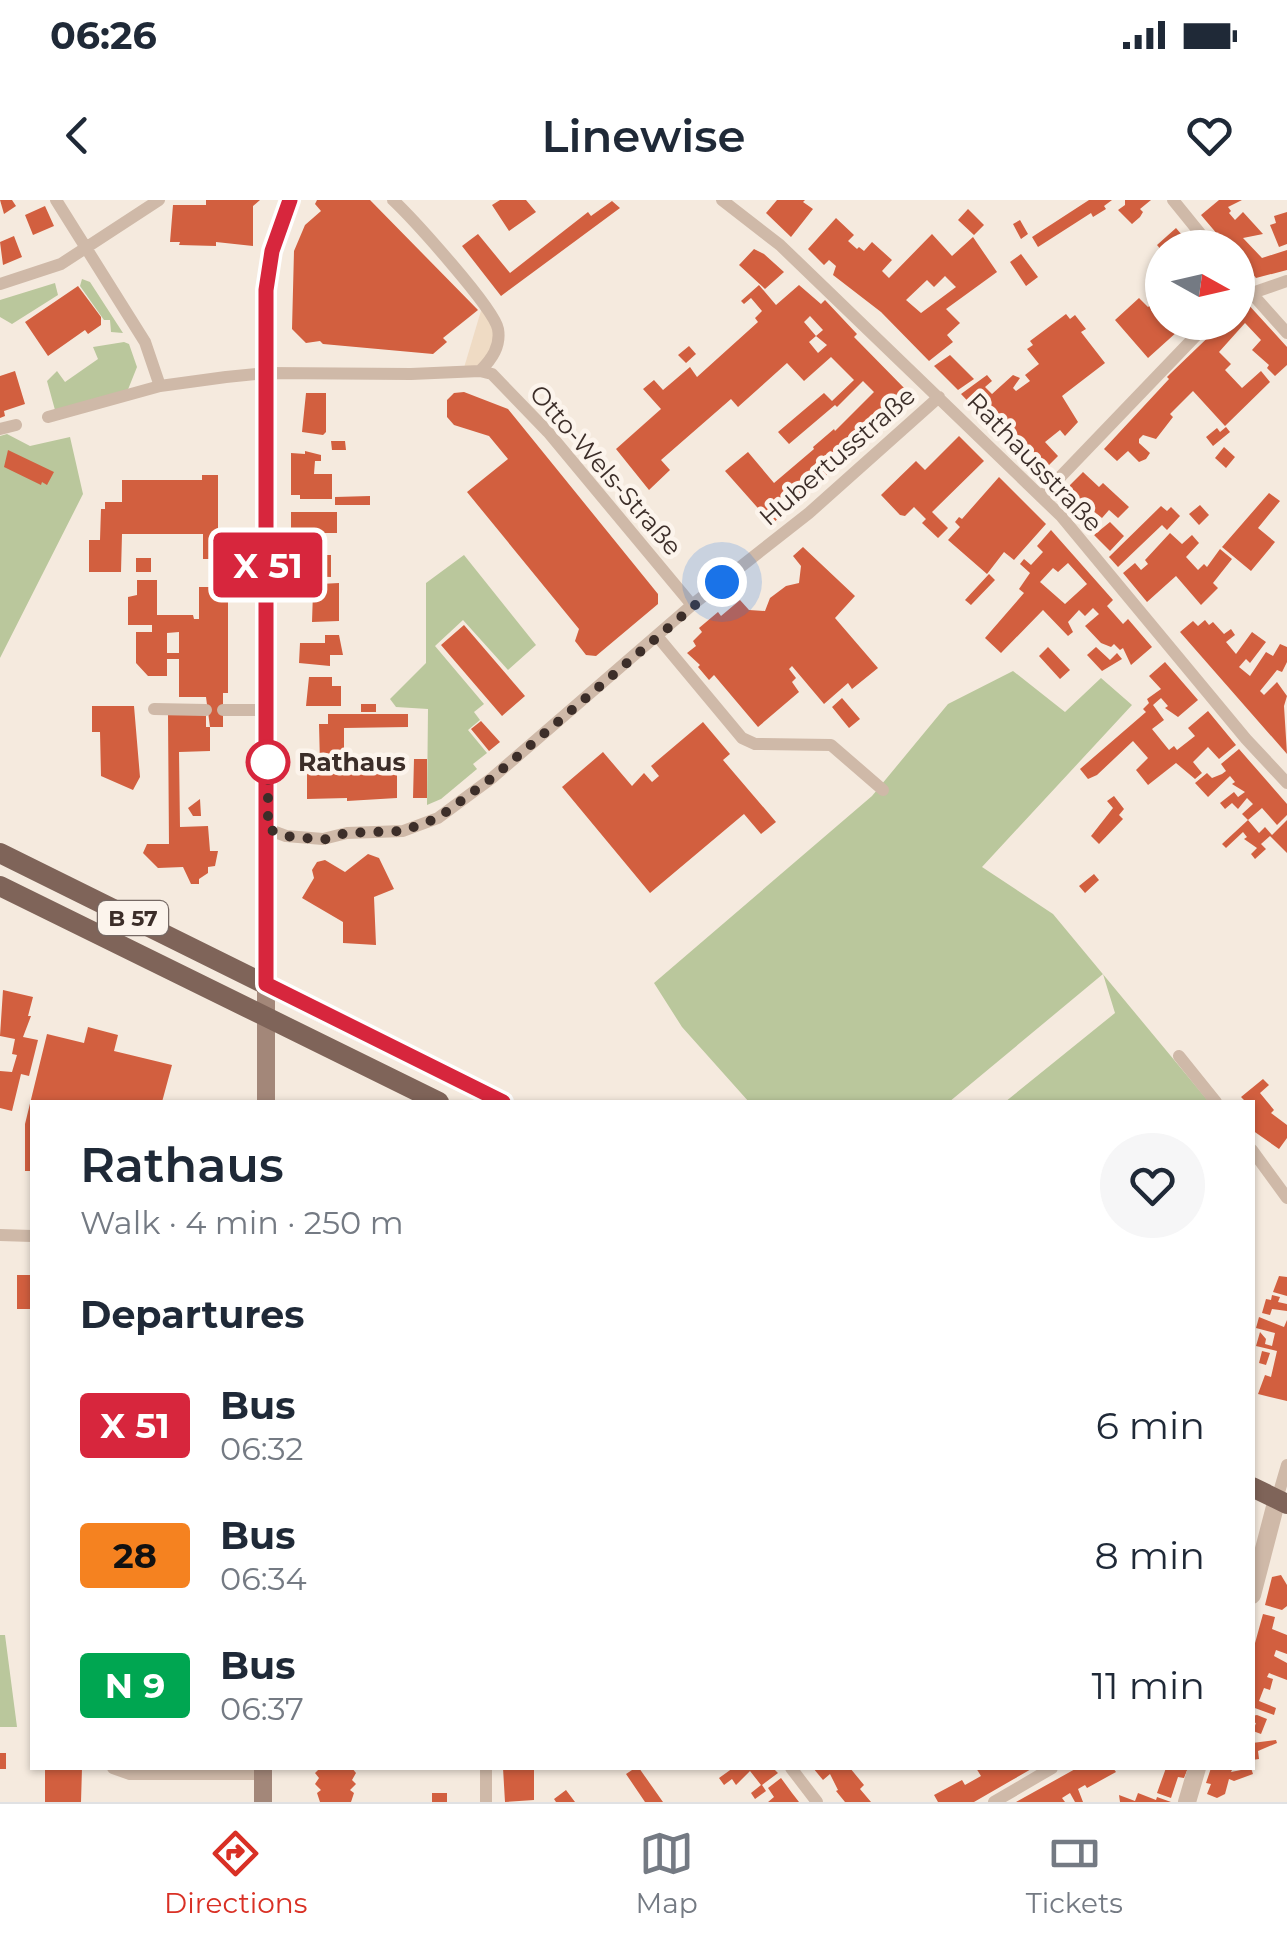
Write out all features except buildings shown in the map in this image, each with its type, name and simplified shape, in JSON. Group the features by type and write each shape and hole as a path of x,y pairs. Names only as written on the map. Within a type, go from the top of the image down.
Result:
{"main road":[{"path":"266,1100 266,290 272,251 290,200"},
{"name":"B 57","path":"0,853 499,1100"},
{"name":"B 57","path":"0,886 435,1100"},
{"path":"1255,1488 1282,1501"},
{"path":"263,1770 264,1802"}],"street":[{"path":"56,200 145,342 160,386"},
{"path":"0,284 61,264 159,200"},
{"path":"48,417 160,386 267,373 480,371 497,348 497,324 420,226 393,200"},
{"name":"Rathausstraße","path":"722,200 780,245 1061,516 1246,740 1287,783"},
{"path":"1174,200 1198,230"},
{"path":"1255,291 1287,280"},
{"path":"1255,305 1287,333"},
{"path":"1041,497 1191,340"},
{"name":"Otto-Wels-Straße","path":"480,371 498,379 548,432 692,605"},
{"name":"Hubertusstraße","path":"268,829 311,840 346,833 403,831 438,818 492,778 692,605 809,513 939,398"},
{"path":"0,430 16,425"},
{"path":"657,636 742,738 755,744 831,745 883,790"},
{"path":"154,709 206,710"},
{"path":"223,710 268,710"},
{"path":"1180,1056 1214,1100"},
{"path":"1255,1154 1287,1198"},
{"path":"0,1235 30,1236"},
{"path":"1255,1585 1282,1501 1287,1466"},
{"path":"1255,1554 1259,1572"},
{"path":"118,1770 130,1774 263,1770"},
{"path":"486,1770 486,1802"},
{"path":"793,1770 818,1802"},
{"path":"994,1802 1049,1770"},
{"path":"1188,1802 1196,1770"}],"green space":[{"path":"82,279 90,282 123,333 111,332 110,320 104,320 80,286"},
{"path":"55,283 58,295 12,324 0,317 0,300"},
{"path":"129,344 137,367 127,392 55,410 47,381 57,371 65,382 98,359 93,347"},
{"path":"7,434 30,446 70,437 83,494 0,658 0,436"},
{"path":"464,555 536,645 508,670 463,620 435,646 484,704 474,712 480,720 468,730 487,753 473,764 477,769 441,799 427,805 428,709 396,707 390,699 426,663 426,583"},
{"path":"1013,671 1065,712 1101,678 1132,705 982,867 1053,914 1103,974 951,1100 747,1100 682,1027 654,983 872,796 948,704"},
{"path":"1103,974 1207,1100 1007,1100 1115,1013"},
{"path":"0,1635 5,1635 17,1727 0,1727"}],"shaded area":[{"path":"483,304 497,324 489,362 463,371"}],"bus line":[{"path":"290,200 272,251 266,290 266,984 499,1100"}],"place":[{"name":"Rathaus","path":"268,762"}],"route":[{"path":"268,762 268,829 286,836 323,840 346,833 384,834 418,827 452,809 492,778 722,582"}]}
